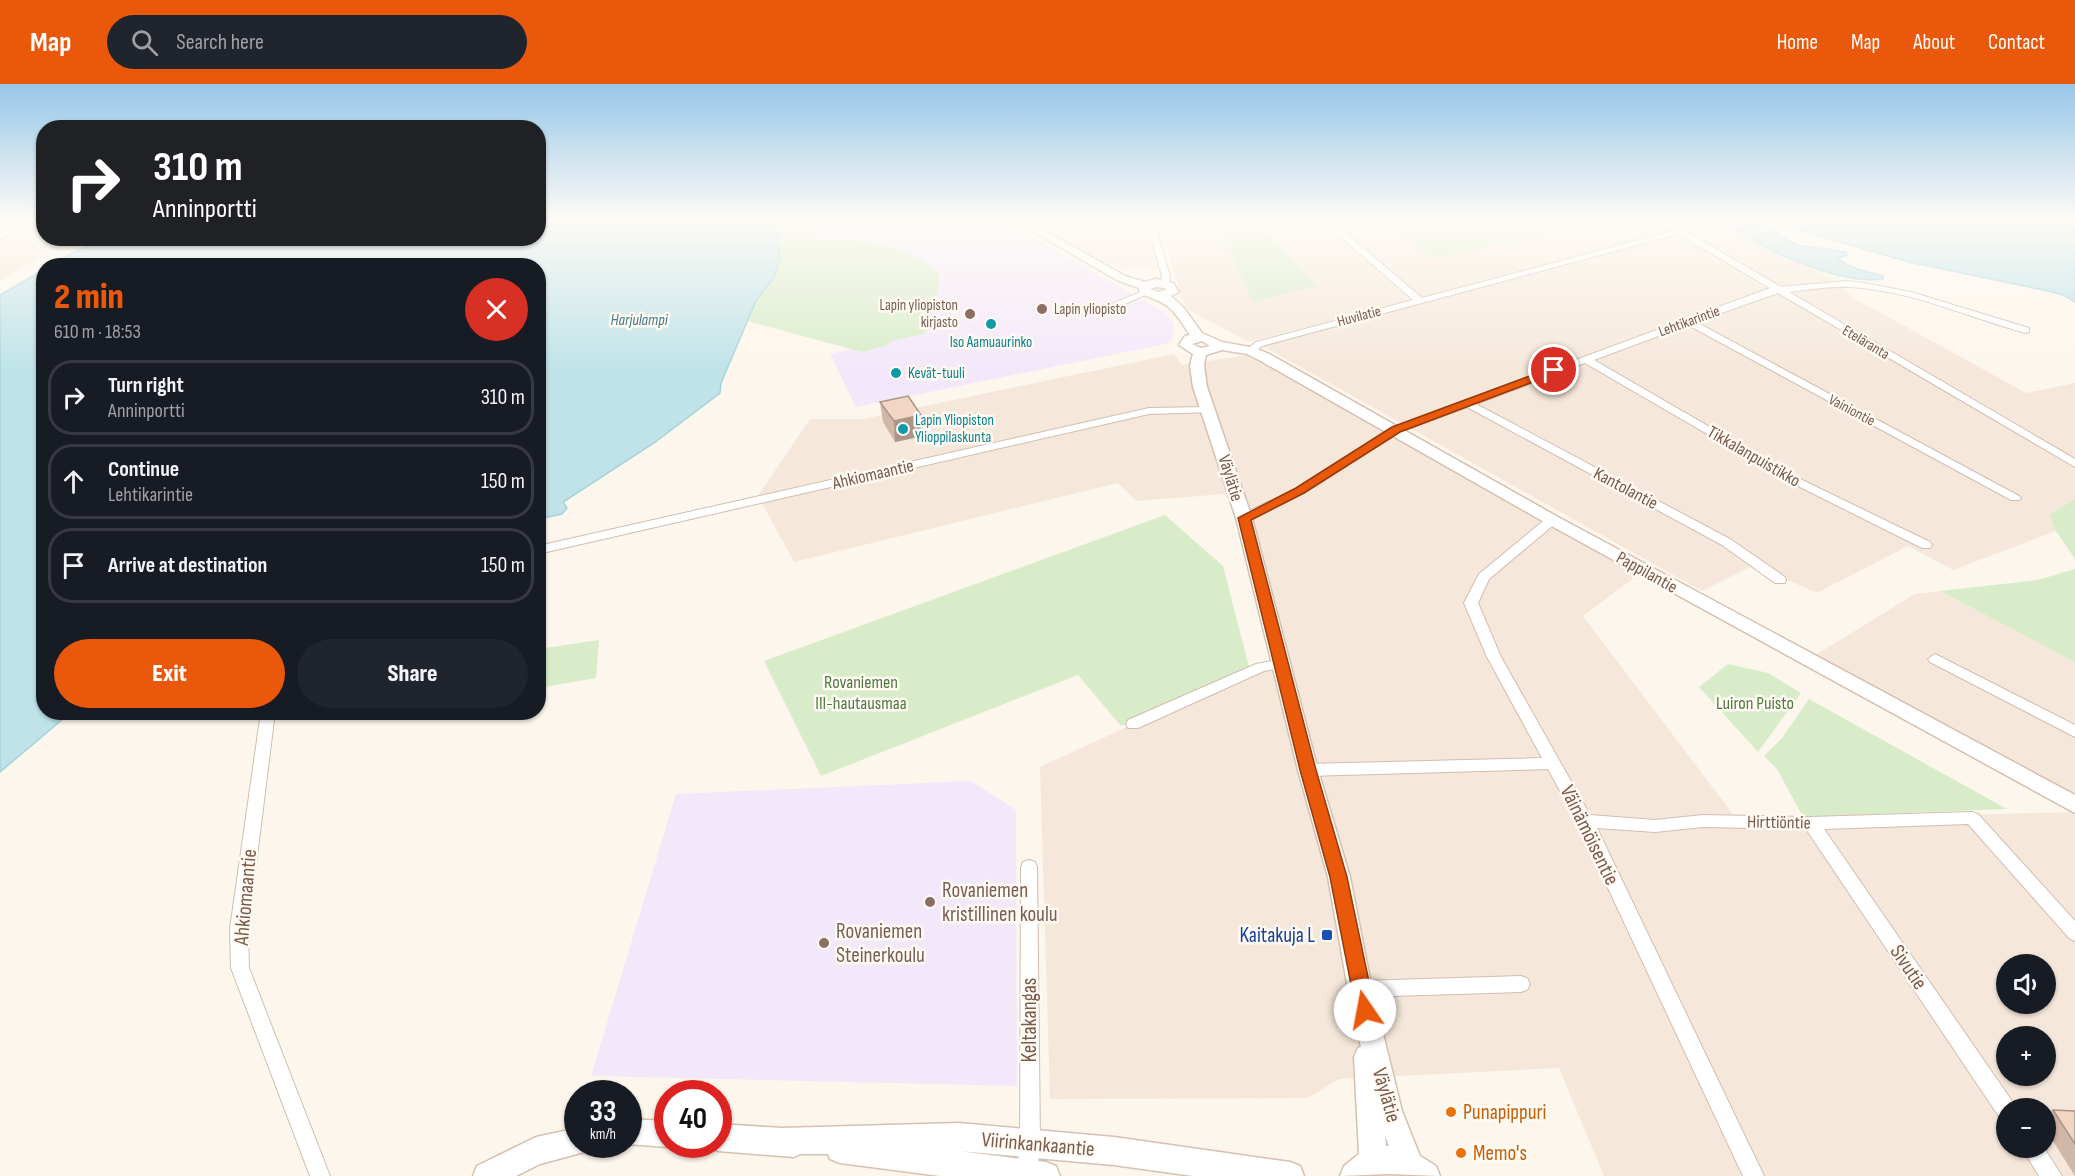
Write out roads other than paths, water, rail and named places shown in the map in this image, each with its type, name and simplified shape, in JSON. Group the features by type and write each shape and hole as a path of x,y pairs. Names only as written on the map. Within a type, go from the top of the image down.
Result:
{"street":[{"path":"1105,269 1146,289"},
{"path":"1164,269 1165,290"},
{"path":"1383,269 1419,300"},
{"name":"Huvilatie","path":"1250,351 1259,344 1536,269"},
{"name":"Eteläranta","path":"1743,269 2075,464"},
{"path":"1119,303 1146,289 1152,283 1165,290 1205,344"},
{"name":"Lehtikarintie","path":"1244,518 1300,491 1396,430 1778,290 1813,289 1847,284 1864,286 1968,310 2026,330"},
{"name":"Vainiontie","path":"1689,322 2015,498"},
{"name":"Pappilantie","path":"1205,344 1250,351 1396,430 1552,520 2075,806"},
{"name":"Väylätie","path":"1205,344 1197,365 1200,387 1244,518 1308,770 1339,877 1360,989 1389,1111 1418,1170"},
{"name":"Tikkalanpuistikko","path":"1585,359 1792,479 1926,545"},
{"name":"Kantolantie","path":"1468,404 1726,542 1780,580"},
{"name":"Ahkiomaantie","path":"546,548 1149,411 1209,410"},
{"path":"2059,456 2075,453"},
{"name":"Väinämöisentie","path":"1552,520 1484,577 1471,603 1494,657 1585,821 1754,1176"},
{"path":"1935,659 2075,732"},
{"path":"1133,724 1261,667 1282,664"},
{"name":"Ahkiomaantie","path":"267,720 239,929 240,969 320,1176"},
{"path":"1308,770 1554,763"},
{"name":"Hirttiöntie","path":"1585,821 1655,826 1703,821 1811,823 1972,818 2075,933"},
{"name":"Sivutie","path":"1811,823 1999,1098"},
{"name":"Keltakangas","path":"1029,867 1030,1143 1037,1175"},
{"path":"1360,989 1521,984"},
{"name":"Väylätie","path":"1360,989 1372,1110 1363,1168"},
{"name":"Viirinkankaantie","path":"784,1141 959,1137 1114,1151 1290,1176"},
{"name":"Viirinkankaantie","path":"732,1138 784,1141 1037,1175"},
{"path":"487,1176 536,1151 564,1144"},
{"path":"2039,1158 2052,1176"},
{"path":"1363,1168 1397,1160 1418,1170"}],"water":[{"name":"Harjulampi","path":"546,269 777,269 774,277 756,301 721,383 720,393 654,443 563,502 567,508 562,514 546,517"},
{"path":"1817,269 1860,269 1883,276 1883,279 1854,278"},
{"path":"1942,269 2075,269 2075,302 2063,295"},
{"path":"36,274 36,720 62,720 0,772 0,295"}],"place":[{"name":"Lapin yliopisto","path":"1042,309"},
{"name":"Lapin yliopiston kirjasto","path":"970,314"},
{"name":"Iso Aamuaurinko","path":"991,324"},
{"name":"Kevät-tuuli","path":"896,373"},
{"name":"Lapin Yliopiston Ylioppilaskunta","path":"903,429"},
{"name":"Rovaniemen kristillinen koulu","path":"930,902"},
{"name":"Kaitakuja L","path":"1327,935"},
{"name":"Rovaniemen Steinerkoulu","path":"824,943"},
{"name":"Punapippuri","path":"1451,1112"},
{"name":"Memo's","path":"1461,1153"}],"park label":[{"name":"Rovaniemen III-hautausmaa","path":"861,692"},
{"name":"Luiron Puisto","path":"1755,703"}]}
